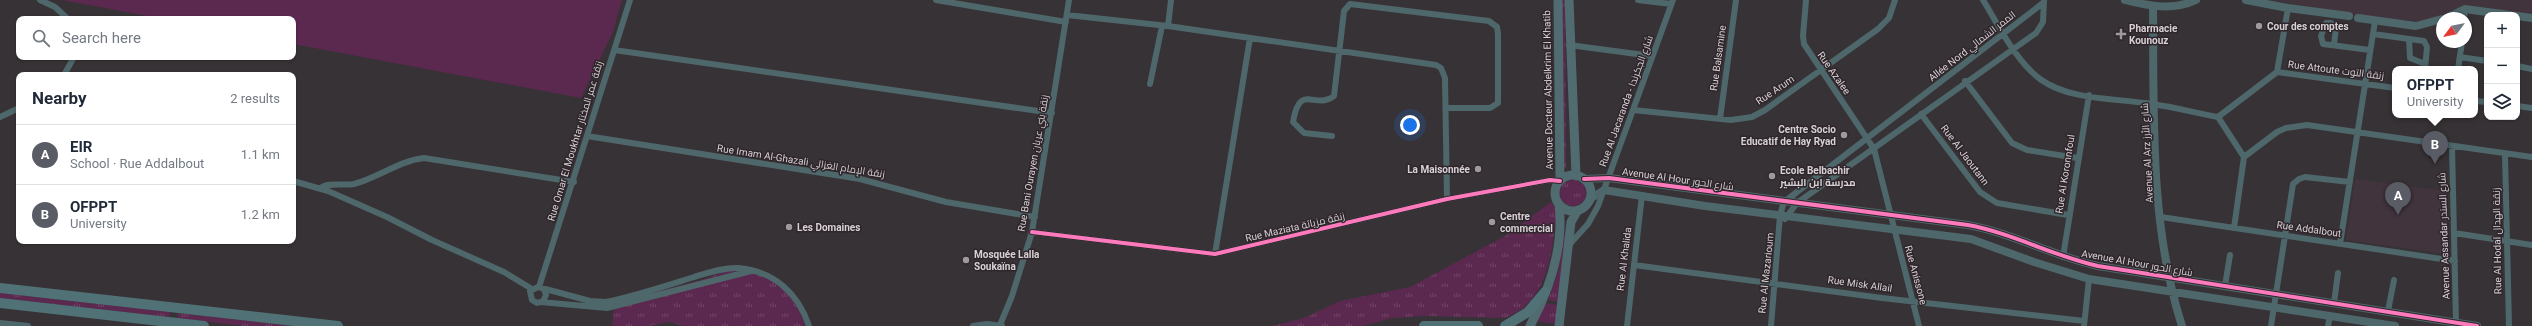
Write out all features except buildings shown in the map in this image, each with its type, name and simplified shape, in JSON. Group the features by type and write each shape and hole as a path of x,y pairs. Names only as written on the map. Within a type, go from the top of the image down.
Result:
{"main road":[{"name":"Avenue Docteur Abdelkrim El Khatib","path":"1558,0 1560,180"},
{"path":"1569,0 1569,45 1580,178"},
{"path":"1530,326 1545,292 1556,256 1560,225 1559,204 1555,192 1560,180 1568,176 1580,178 1589,186 1590,199 1585,206 1578,210 1569,211 1559,204"},
{"path":"1559,326 1571,222 1578,210"},
{"path":"0,288 338,326"},
{"path":"1505,326 1528,312 1545,292"},
{"path":"0,303 204,326"},
{"path":"1424,326 1478,326"}],"street":[{"path":"40,0 55,8 64,16"},
{"name":"Rue Omar El Moukhtar زنقة عمر المختار","path":"541,288 630,0"},
{"path":"936,0 1066,22"},
{"name":"Rue Bani Ourayen زنقة بني عريان","path":"1000,326 1012,296 1032,232 1069,0"},
{"path":"1150,84 1170,0"},
{"path":"1638,0 1672,2"},
{"name":"Rue Balsamine","path":"1720,119 1736,0"},
{"name":"Rue Azalee","path":"1806,0 1803,36 1804,44 1874,149 1886,189 1891,216"},
{"name":"Rue Arum","path":"1633,110 1720,119 1752,117 1821,71 1885,24 1892,11 1895,0"},
{"path":"1983,0 2013,48 2031,71 2046,83 2058,89 2154,104 2218,117 2244,157 2234,228"},
{"path":"2124,0 2153,6 2176,6 2196,0"},
{"path":"2246,0 2288,8 2349,16"},
{"name":"Rue Al Jacaranda - شارع الجكرندا","path":"1568,247 1591,219 1604,190 1672,2"},
{"name":"Allée Nord الممر الشمالي","path":"1784,202 1868,140 2044,2"},
{"name":"Allée Nord الممر الشمالي","path":"1783,218 1797,204 1965,81 2039,30 2043,22 2044,2"},
{"path":"1332,136 1304,134 1293,122 1296,106 1301,101 1329,99 1334,96 1344,11 1350,4 1489,21 1497,28 1498,103 1490,108 1446,108"},
{"name":"Avenue Al Arz شارع الأرز","path":"2153,6 2154,104 2161,217 2170,277 2182,326"},
{"path":"2277,72 2288,8"},
{"path":"2459,12 2465,9 2488,12"},
{"path":"1067,15 1165,26 1339,50 1376,58 1436,65 1441,68 1445,78 1447,198"},
{"path":"2520,16 2532,18"},
{"path":"2358,18 2416,26 2436,21"},
{"path":"2340,244 2375,21"},
{"path":"2373,34 2409,39 2426,43 2425,66 2410,58 2409,39"},
{"path":"1215,254 1250,38"},
{"path":"1569,45 1652,56"},
{"path":"2334,45 2370,50"},
{"path":"2458,66 2461,48"},
{"path":"614,50 1052,113"},
{"path":"2460,57 2484,61"},
{"path":"66,72 72,60"},
{"path":"2520,67 2532,69"},
{"name":"Rue Attoute زنقة التوت","path":"2218,117 2277,72 2392,88"},
{"path":"1965,81 2012,143 2027,150 2077,158"},
{"name":"Rue Al Koronnfoul","path":"2063,257 2077,158 2089,95"},
{"path":"2520,106 2532,108"},
{"path":"0,117 16,110"},
{"name":"Rue Al Jaoutann","path":"1921,114 1980,192 1990,200 2068,215"},
{"path":"2244,157 2277,132 2296,125 2358,131 2505,155 2532,157"},
{"name":"Rue Imam Al-Ghazali زنقة الإمام الغزالي","path":"587,136 860,179 946,202 1035,217"},
{"name":"Avenue Assandar شارع السندر","path":"2452,146 2456,324"},
{"name":"Rue Al Hodal زنقة الهدال","path":"2505,155 2509,326"},
{"path":"321,188 325,185 341,186 360,182 406,162 424,158 574,182"},
{"path":"2271,326 2284,235 2295,181 2305,177 2350,182"},
{"name":"Avenue Al Hour شارع الحور","path":"1580,178 1609,178 1797,204 1981,227 2063,257 2098,266 2388,311 2456,324 2477,326"},
{"name":"Rue Maziata زنقة مزياتة","path":"1032,232 1215,254 1447,198 1548,180 1560,180"},
{"path":"296,182 321,188 504,272 532,289 541,288 601,302 726,269 738,268 771,277 786,287 799,303 809,326"},
{"path":"1590,199 1604,190"},
{"name":"Avenue Al Hour شارع الحور","path":"1604,190 1783,218 1894,229 1972,239 2034,262 2089,279 2395,326"},
{"name":"Rue Al Khalida","path":"1627,326 1642,195"},
{"path":"1783,218 1784,202"},
{"name":"Rue Anissone","path":"1891,216 1919,326"},
{"name":"Rue Addalbout","path":"2161,217 2454,260"},
{"name":"Rue Al Mazarioum","path":"1771,326 1783,218"},
{"path":"2454,233 2532,245"},
{"path":"2224,286 2230,255"},
{"name":"Rue Misk Allail","path":"1634,265 1776,282 2084,323"},
{"path":"532,289 530,293 531,299 534,302 607,308 751,271"},
{"path":"2334,303 2338,273"},
{"path":"2084,323 2089,279"},
{"path":"2388,311 2394,280"},
{"path":"540,302 546,297 541,288"},
{"path":"2328,326 2330,316"},
{"path":"0,323 28,326"},
{"path":"973,326 1000,326"}],"shaded area":[{"path":"2271,0 2532,0 2532,15 2466,5 2453,12 2436,12 2436,17 2418,21 2376,18"},
{"path":"2355,179 2447,191 2447,254 2346,240"}],"green space":[{"path":"62,0 622,0 613,32 581,98 296,45 296,16 148,16"},
{"path":"1561,0 1565,0 1566,168 1564,167"},
{"path":"1573,180 1582,184 1586,193 1582,202 1573,206 1564,202 1560,193 1564,184"},
{"path":"1551,202 1555,207 1556,213 1553,244 1546,274 1531,300 1520,310 1505,318 1424,316 1392,318 1363,326 1273,326 1304,318 1340,301 1410,287 1507,235"},
{"path":"1564,215 1565,237 1558,302 1548,300 1559,269"},
{"path":"736,270 761,276 772,280 781,286 795,302 805,326 684,326 669,322 649,326 612,326 614,305"},
{"path":"0,293 170,312 169,317 0,298"},
{"path":"1544,303 1558,305 1555,324 1537,321"},
{"path":"178,313 293,326 244,326 177,318"}],"cycle path":[{"path":"1584,179 1609,178 1968,225 2001,233 2081,262 2098,266 2477,326"},
{"path":"1032,232 1215,254 1447,199 1550,180 1560,181"}],"place":[{"name":"Cour des comptes","path":"2259,26"},
{"name":"Pharmacie Kounouz","path":"2121,34"},
{"name":"Centre Socio Educatif de Hay Ryad","path":"1844,135"},
{"name":"OFPPT","path":"2435,164"},
{"name":"La Maisonnée","path":"1478,169"},
{"name":"Ecole Belbachir مدرسة ابن البشير","path":"1772,176"},
{"name":"EIR","path":"2398,215"},
{"name":"Centre commercial","path":"1492,222"},
{"name":"Les Domaines","path":"789,227"},
{"name":"Mosquée Lalla Soukaïna","path":"966,260"}]}
